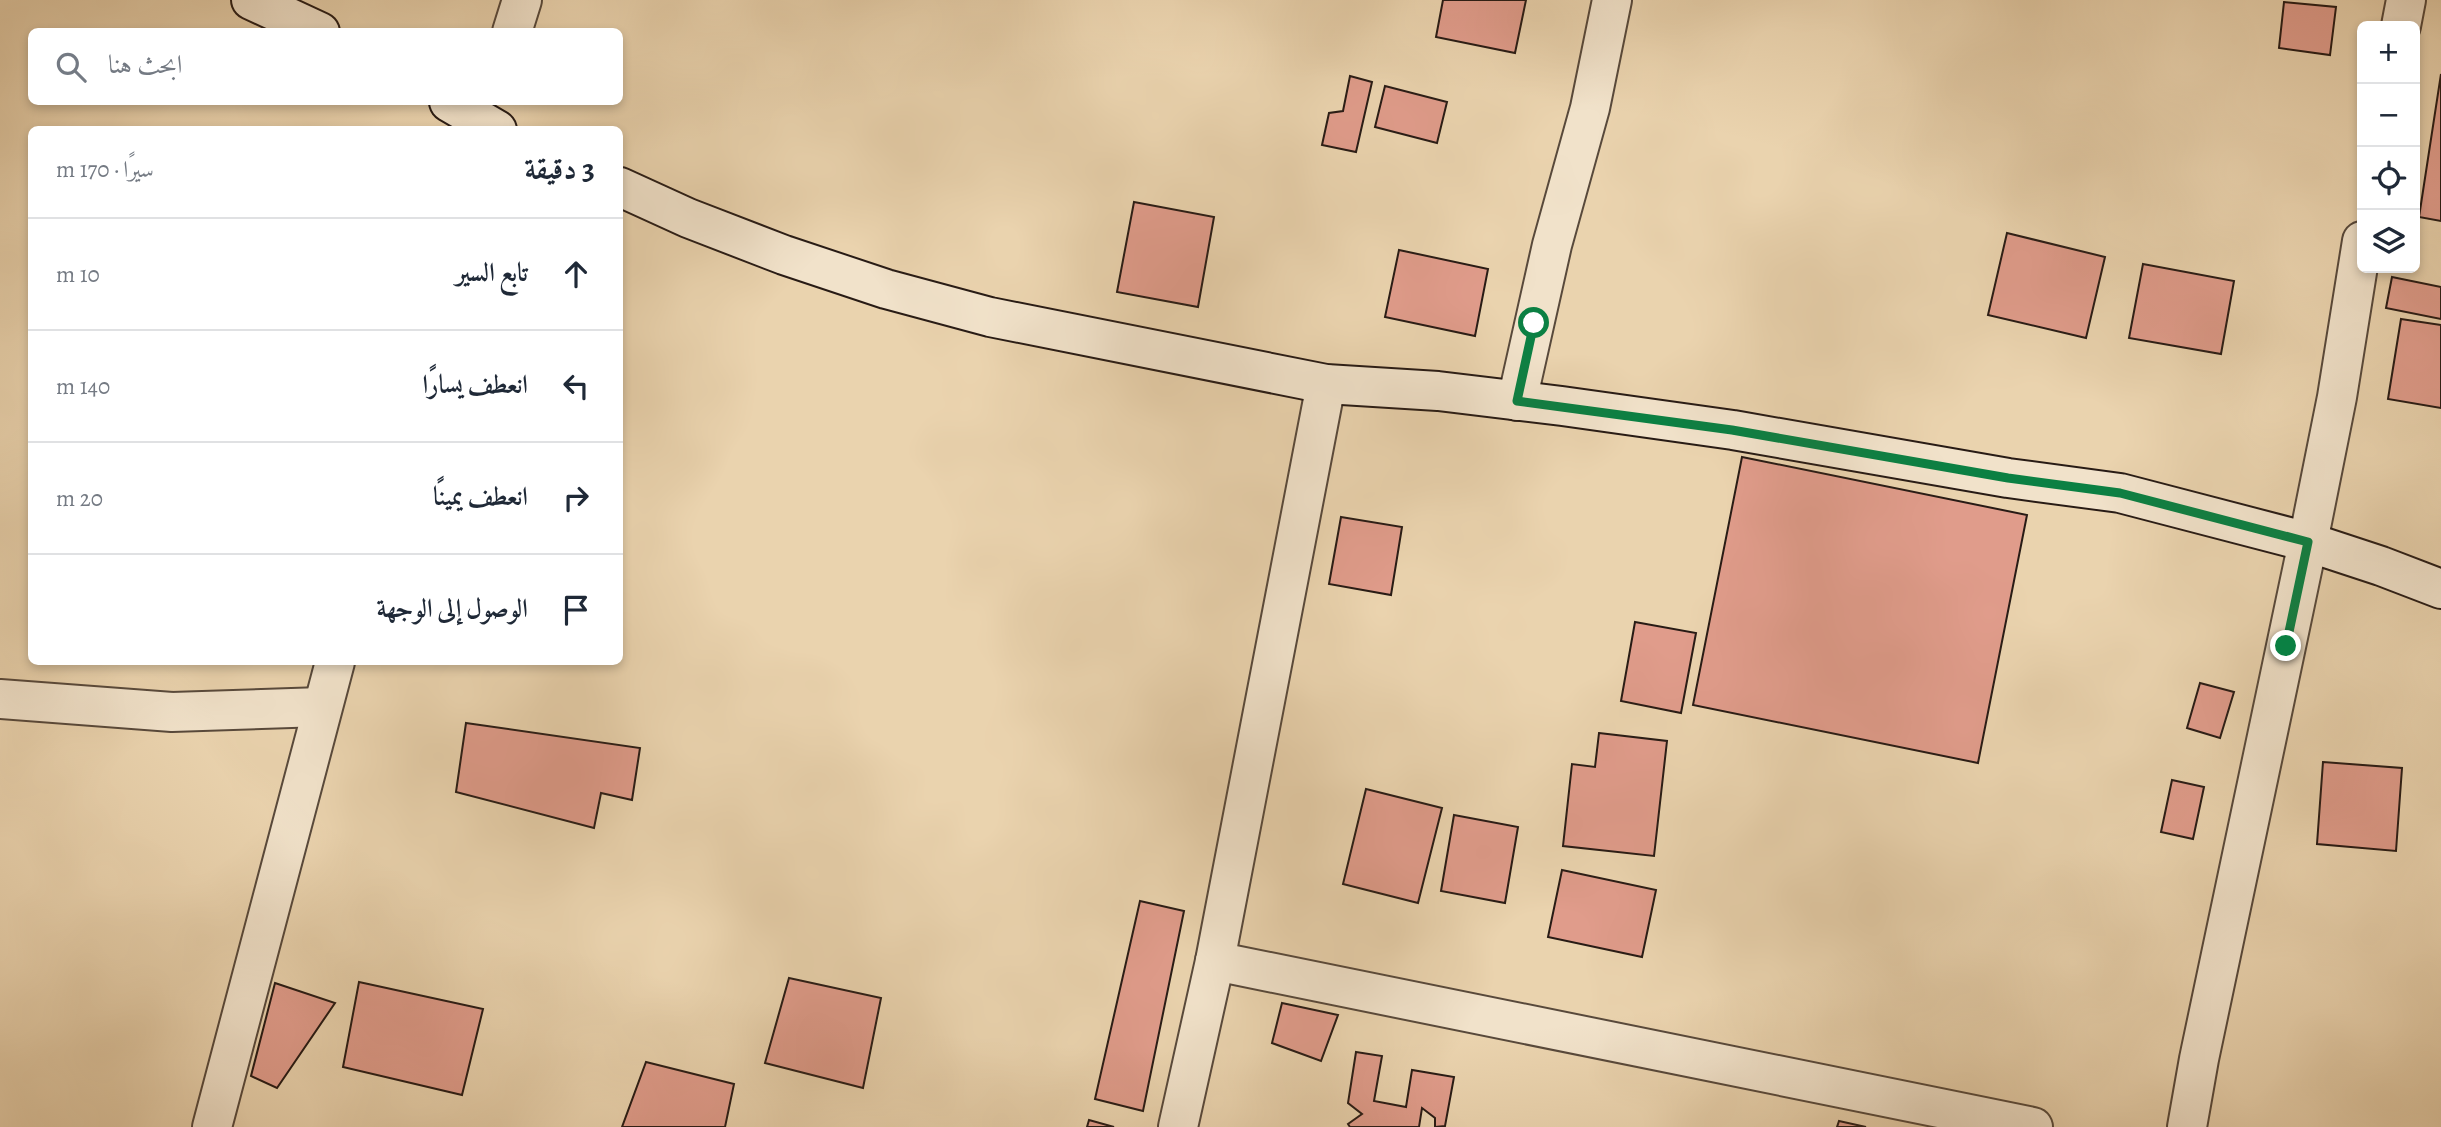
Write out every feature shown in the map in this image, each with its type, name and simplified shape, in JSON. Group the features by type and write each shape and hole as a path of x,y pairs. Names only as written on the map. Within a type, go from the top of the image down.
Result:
{"street":[{"path":"513,28 522,0"},
{"path":"1517,401 1552,245 1590,108 1612,0"},
{"path":"261,2 312,28"},
{"path":"455,105 488,121"},
{"path":"623,188 688,218 784,255 886,289 990,317 1326,384 1438,391 1732,430 2008,478 2120,493 2308,542 2441,589"},
{"path":"2187,1127 2308,542 2357,271"},
{"path":"1178,1127 1215,961 1326,384"},
{"path":"212,1127 334,665"},
{"path":"0,699 172,712 321,707"},
{"path":"1215,961 1995,1124 2033,1127"}],"building":[{"path":"1443,0 1526,0 1515,53 1436,37"},
{"path":"2284,2 2336,7 2330,55 2279,48"},
{"path":"2441,74 2441,221 2420,217"},
{"path":"1350,76 1372,82 1356,152 1322,145 1329,113 1343,111"},
{"path":"1385,86 1447,102 1437,143 1375,127"},
{"path":"1134,202 1214,217 1198,307 1117,292"},
{"path":"2007,233 2105,257 2086,338 1988,315"},
{"path":"1399,250 1488,269 1475,336 1385,317"},
{"path":"2143,264 2234,281 2221,354 2129,338"},
{"path":"2392,277 2441,287 2441,319 2386,308"},
{"path":"2401,319 2441,325 2441,408 2388,399"},
{"path":"1742,457 2027,515 1978,763 1693,705"},
{"path":"1341,517 1402,527 1391,595 1329,584"},
{"path":"1635,622 1696,633 1681,713 1621,701"},
{"path":"2200,683 2234,692 2220,738 2187,728"},
{"path":"466,723 640,748 632,800 601,793 594,828 456,792"},
{"path":"1599,733 1667,741 1654,856 1563,846 1572,764 1595,767"},
{"path":"2323,762 2402,768 2396,851 2317,844"},
{"path":"2172,780 2204,787 2193,839 2161,832"},
{"path":"1366,789 1442,808 1418,903 1343,884"},
{"path":"1454,815 1518,827 1505,903 1441,891"},
{"path":"1562,870 1656,890 1642,957 1548,937"},
{"path":"1140,901 1184,911 1143,1111 1095,1099"},
{"path":"789,978 881,998 863,1088 765,1063"},
{"path":"359,982 483,1009 462,1095 343,1067"},
{"path":"275,983 335,1003 277,1088 251,1076"},
{"path":"1282,1003 1338,1015 1321,1061 1272,1043"},
{"path":"1356,1052 1382,1056 1374,1101 1406,1107 1412,1070 1454,1077 1445,1126 1435,1127 1435,1118 1422,1108 1419,1127 1350,1127 1348,1124 1362,1114 1348,1103"},
{"path":"646,1062 734,1084 725,1127 622,1127"},
{"path":"1089,1120 1114,1127 1087,1127"},
{"path":"1839,1121 1866,1127 1837,1127"}],"route":[{"path":"1534,323 1517,401 1732,430 2008,478 2120,493 2308,542 2286,646"}]}
